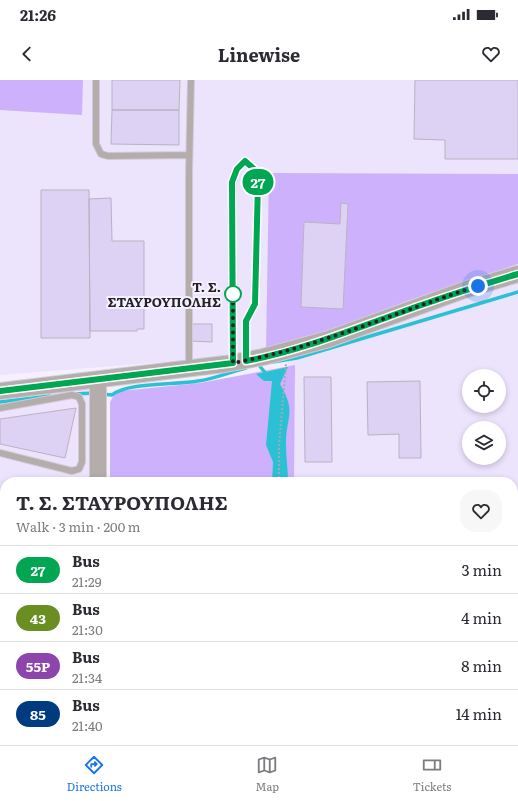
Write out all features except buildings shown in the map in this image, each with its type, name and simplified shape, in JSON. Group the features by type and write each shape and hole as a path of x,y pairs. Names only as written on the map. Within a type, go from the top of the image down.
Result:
{"street":[{"path":"0,391 239,362 287,352 329,339 464,290 518,274"},
{"path":"97,477 90,444 98,380"}],"lane":[{"path":"96,80 96,144 101,154 108,156 190,155"},
{"path":"189,368 191,80"},
{"path":"245,161 254,169 258,182 255,304 246,321 239,362 232,182 237,169 245,161"},
{"path":"0,408 76,396 79,397 82,404 90,444 81,466 75,471 0,454"}],"path":[{"path":"279,477 279,446 287,352"}],"shaded area":[{"path":"0,80 518,80 518,477 289,477 288,345 191,360 0,375"},
{"path":"0,80 83,80 82,115 0,110"},
{"path":"269,173 518,174 518,264 407,301 348,324 266,350","holes":["341,204 348,204 343,309 301,307 304,222 340,224"]},
{"path":"295,365 294,477 110,477 110,402 114,395 121,391 200,383"},
{"path":"89,384 91,477 0,477 0,398"}],"water":[{"path":"288,367 280,384 289,408 286,435 288,477 272,477 273,462 266,445 272,381 264,381 256,374"}],"waterway":[{"path":"273,362 297,358 518,292"},
{"path":"258,364 268,376"},
{"path":"102,394 112,395 128,388 140,386 204,380 246,368"},
{"path":"74,394 94,393"},
{"path":"0,402 50,396"}],"bus line":[{"name":"27","path":"0,391 233,363 232,182 237,169 245,161 254,169 258,182 255,304 246,321 246,361 287,352 329,339 464,290 518,274"}],"place":[{"name":"Τ. Σ. ΣΤΑΥΡΟΥΠΟΛΗΣ","path":"233,294"}],"route":[{"path":"233,294 233,288 233,363 287,352 329,339 478,286"}]}
